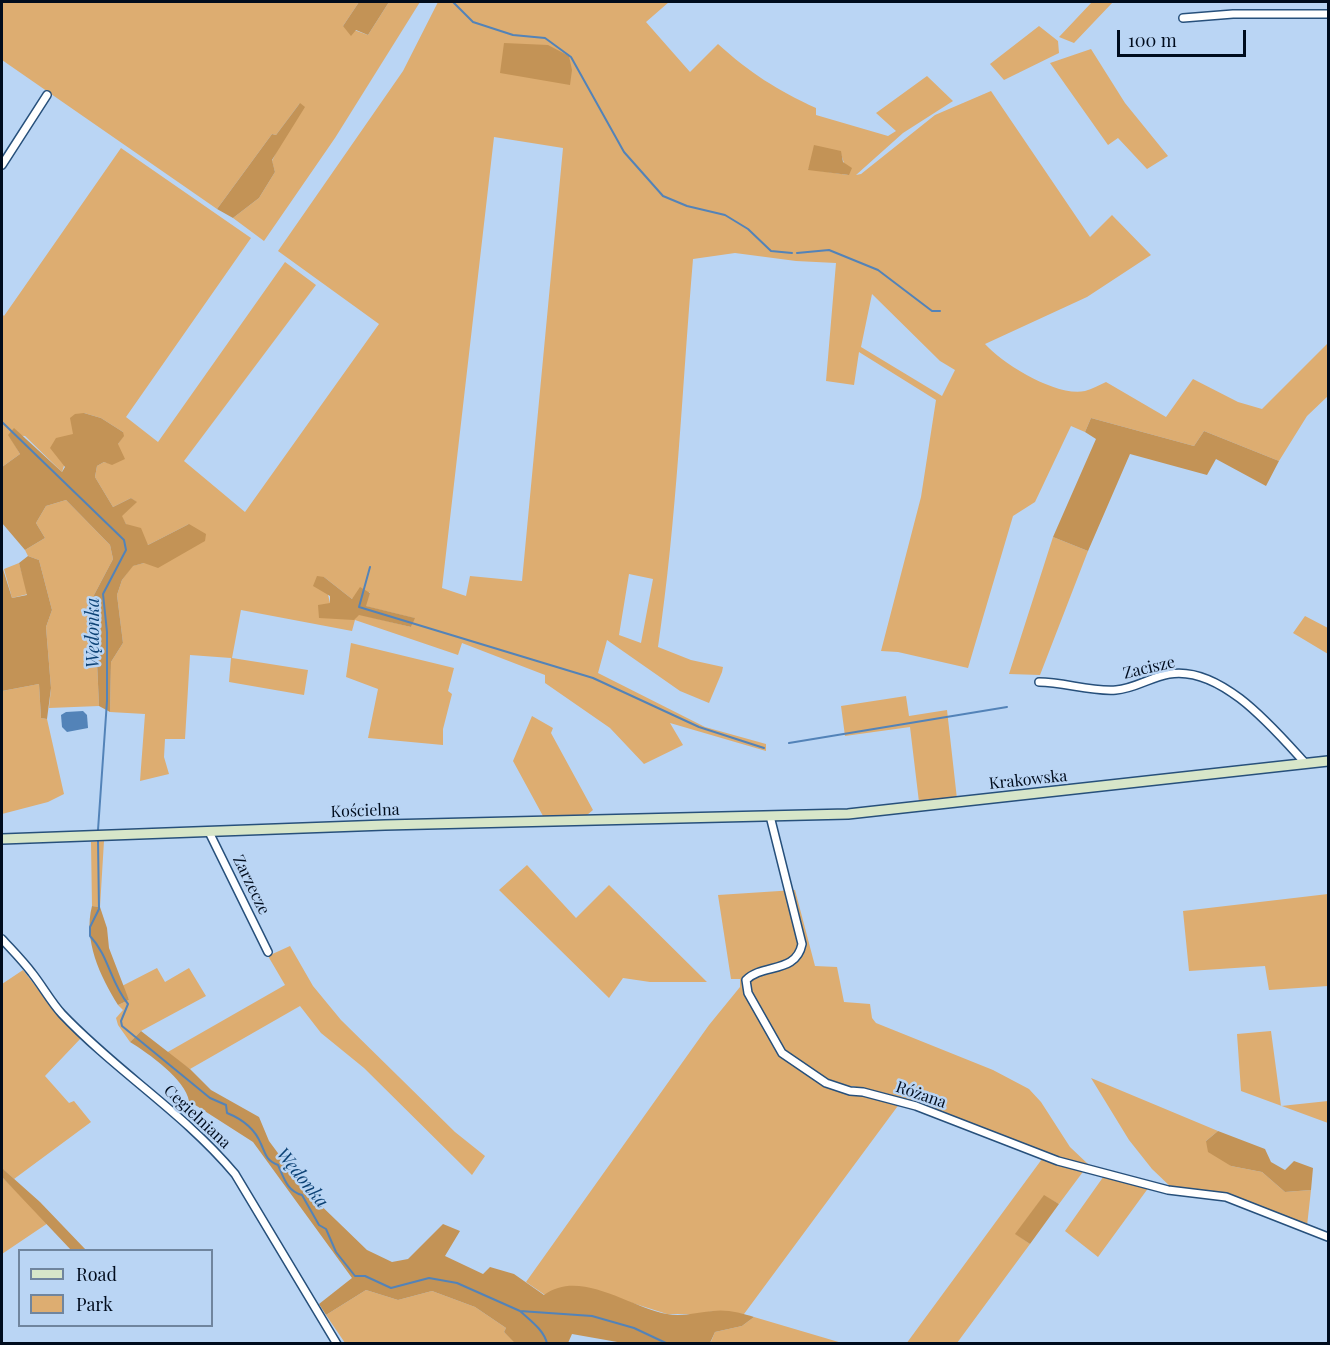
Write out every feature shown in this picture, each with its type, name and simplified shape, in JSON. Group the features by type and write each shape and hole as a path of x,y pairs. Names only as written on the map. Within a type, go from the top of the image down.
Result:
{"street":[{"path":"1183,18 1233,14 1329,14"},
{"path":"2,165 47,95"},
{"name":"Zacisze","path":"1039,682 1116,690 1168,674 1185,674 1203,678 1252,708 1305,763"},
{"name":"Krakowska","path":"729,818 885,812 1329,761"},
{"name":"Różana","path":"770,816 802,944 795,960 784,966 751,975 746,980 748,993 770,1036 791,1061 826,1083 850,1091 863,1092 916,1106 1039,1155 1168,1190 1226,1197 1329,1237"},
{"name":"Kościelna","path":"2,839 209,831 729,818"},
{"name":"Zarzecze","path":"209,831 268,952"},
{"name":"Cegielniana","path":"2,939 31,972 62,1014 118,1066 174,1111 224,1161 241,1184 337,1344"}],"green space":[{"path":"2,2 359,2 343,26 368,35 389,2 420,2 335,138 264,241 233,218 259,198 275,172 272,161 300,103 276,135 272,134 217,209 2,60"},
{"path":"438,2 669,2 646,22 690,72 718,44 764,80 816,108 816,115 888,136 896,131 876,113 927,76 953,101 903,133 856,175 861,174 935,115 991,91 1090,237 1112,215 1151,255 1087,297 985,344 993,352 1017,369 1045,384 1073,392 1085,391 1106,382 1166,417 1193,379 1238,402 1262,409 1328,343 1328,396 1307,416 1279,461 1204,431 1194,446 1091,418 1085,432 1071,426 1035,502 1013,516 968,668 898,652 881,651 921,497 936,400 859,352 854,385 826,381 836,263 796,261 735,253 693,259 675,502 658,647 691,660 723,667 722,672 709,703 680,691 607,640 598,673 705,727 766,744 766,751 670,723 683,745 644,764 610,728 545,683 545,675 462,643 458,655 355,620 352,631 241,610 232,658 308,670 304,695 229,682 231,658 190,655 185,739 165,739 164,757 169,774 140,781 145,714 110,712 111,662 123,643 117,595 122,580 132,566 144,563 189,524 148,545 126,524 121,516 136,502 131,498 113,507 95,477 97,466 104,462 112,464 123,436 123,432 101,418 84,413 74,434 62,472 25,436 9,435 20,454 2,467 2,314 4,316 121,148 251,238 126,417 158,442 285,262 316,285 184,461 245,512 379,324 278,251 403,71","holes":["494,137 563,148 522,581 470,576 466,596 442,588","840,151 848,175 808,169","872,294 940,361 955,370 942,396 861,347","629,574 653,579 641,643 619,635","324,577 352,599 370,592 365,606 414,618 411,627 358,614 330,603"]},
{"path":"1092,2 1113,2 1074,43 1059,37"},
{"path":"1039,26 1058,41 1059,53 1004,80 990,64"},
{"path":"1091,49 1125,103 1168,156 1147,169 1118,138 1108,145 1050,63"},
{"path":"66,500 110,545 113,559 94,595 99,706 49,708 51,688 46,627 52,610 39,560 28,556 25,550 45,538 36,523 46,506"},
{"path":"1053,537 1088,551 1040,675 1009,674"},
{"path":"19,563 28,594 12,598 4,569"},
{"path":"1305,616 1328,628 1328,654 1293,633"},
{"path":"351,643 454,668 448,691 452,694 443,729 443,745 368,738 378,689 346,677"},
{"path":"39,684 41,718 47,719 64,794 48,802 2,814 2,691"},
{"path":"906,696 909,716 947,710 957,799 919,802 910,727 845,736 841,706"},
{"path":"532,716 553,728 551,733 593,810 587,815 543,816 513,761"},
{"path":"104,841 100,907 92,906 91,842"},
{"path":"527,865 576,918 609,885 707,982 650,982 623,978 609,998 499,890"},
{"path":"795,890 815,966 837,967 844,1002 870,1004 872,1018 876,1023 993,1070 1029,1089 1041,1102 1070,1147 1089,1165 1043,1153 939,1111 853,1086 841,1090 900,1103 744,1314 714,1311 699,1314 667,1314 582,1287 545,1295 526,1282 709,1025 740,987 740,979 731,979 718,895"},
{"path":"1328,894 1328,986 1269,990 1265,966 1189,971 1183,911"},
{"path":"290,946 313,986 341,1020 455,1132 485,1156 472,1175 364,1068 321,1033 300,1006 190,1069 166,1053 285,985 268,956"},
{"path":"157,968 165,982 189,968 206,996 141,1031 130,1042 116,1018 123,1010 118,1005 129,1000 122,986"},
{"path":"23,970 59,1016 82,1037 45,1076 69,1103 74,1101 91,1122 14,1179 4,1170 2,1171 2,984"},
{"path":"1271,1031 1281,1106 1241,1091 1237,1034"},
{"path":"1091,1078 1218,1131 1206,1141 1231,1166 1262,1172 1285,1192 1311,1190 1307,1226 1231,1196 1173,1189 1152,1169 1129,1140"},
{"path":"1328,1101 1328,1123 1282,1106"},
{"path":"1042,1159 1085,1169 1059,1204 1044,1196 1016,1234 1030,1244 957,1343 906,1344"},
{"path":"1106,1173 1149,1187 1098,1257 1065,1231"},
{"path":"2,1177 48,1223 2,1254"},
{"path":"366,1290 398,1300 432,1291 475,1307 506,1328 504,1332 516,1343 345,1343 326,1315"},
{"path":"754,1317 842,1343 710,1344 715,1332 742,1326"}],"shaded area":[{"path":"359,2 389,2 368,35 356,30 351,36 343,26"},
{"path":"504,43 548,45 569,56 572,70 570,85 500,73"},
{"path":"300,103 305,107 272,160 275,172 259,198 233,218 217,209 272,134 276,135"},
{"path":"814,145 841,151 843,162 852,168 849,175 808,170"},
{"path":"84,413 101,418 123,432 124,436 118,444 125,459 112,465 104,462 97,466 95,477 113,507 131,498 137,502 122,516 126,524 141,528 148,545 189,524 206,534 205,541 158,568 144,563 133,566 122,580 117,595 123,643 111,662 110,712 99,706 94,595 113,559 110,545 66,500 46,506 36,523 45,538 25,550 2,523 2,467 20,454 8,435 14,428 62,472 65,467 50,448 56,438 73,434 70,418 75,414"},
{"path":"1091,418 1194,446 1204,431 1279,461 1266,486 1216,459 1207,475 1130,454 1088,551 1053,537 1096,439 1085,432"},
{"path":"28,556 39,560 52,610 46,627 51,688 47,719 41,718 39,684 2,691 2,566 12,598 27,595 19,563"},
{"path":"317,576 324,577 352,599 360,587 370,593 366,606 415,618 411,627 359,615 354,620 319,618 318,605 330,603 330,596 313,586"},
{"path":"92,906 100,907 107,928 109,948 129,1000 118,1005 99,970 95,957 90,932"},
{"path":"141,1031 190,1069 211,1090 259,1117 269,1141 306,1191 367,1250 392,1262 408,1259 443,1224 460,1231 445,1256 483,1274 490,1267 514,1274 544,1295 558,1288 573,1286 606,1292 667,1314 685,1315 723,1311 754,1317 742,1326 715,1332 710,1343 623,1343 572,1334 568,1343 516,1344 504,1332 506,1328 475,1307 432,1291 398,1300 366,1290 326,1315 319,1304 352,1278 253,1142 189,1101 181,1084 174,1076 130,1042"},
{"path":"1218,1131 1265,1149 1271,1162 1285,1170 1294,1161 1313,1168 1311,1190 1285,1192 1262,1172 1231,1166 1208,1152 1206,1141"},
{"path":"3,1169 40,1202 85,1249 70,1249 2,1177"},
{"path":"1044,1195 1059,1204 1030,1244 1015,1234"}],"water":[{"path":"83,711 87,715 88,728 67,732 62,727 61,715 66,712"}],"waterway":[{"path":"453,2 473,22 513,35 545,38 571,57 624,152 663,196 687,206 725,215 748,229 771,251 792,253"},
{"path":"797,253 829,250 878,270 932,311 940,311"},
{"name":"Wędonka","path":"2,422 124,540 126,550 103,594 107,632 107,701 98,830"},
{"path":"370,567 359,607 593,678 699,727 764,748"},
{"path":"789,743 1007,707"},
{"name":"Wędonka","path":"98,840 99,909 90,927 90,936 128,1004 121,1021 122,1026 210,1098 226,1105 227,1113 243,1121 252,1129 267,1157 278,1165 289,1187 302,1195 319,1225 326,1229 336,1252 355,1276 365,1276 391,1288 429,1278 457,1283 520,1311 592,1316 634,1328 668,1344"},
{"path":"520,1311 540,1330 547,1344"}]}
